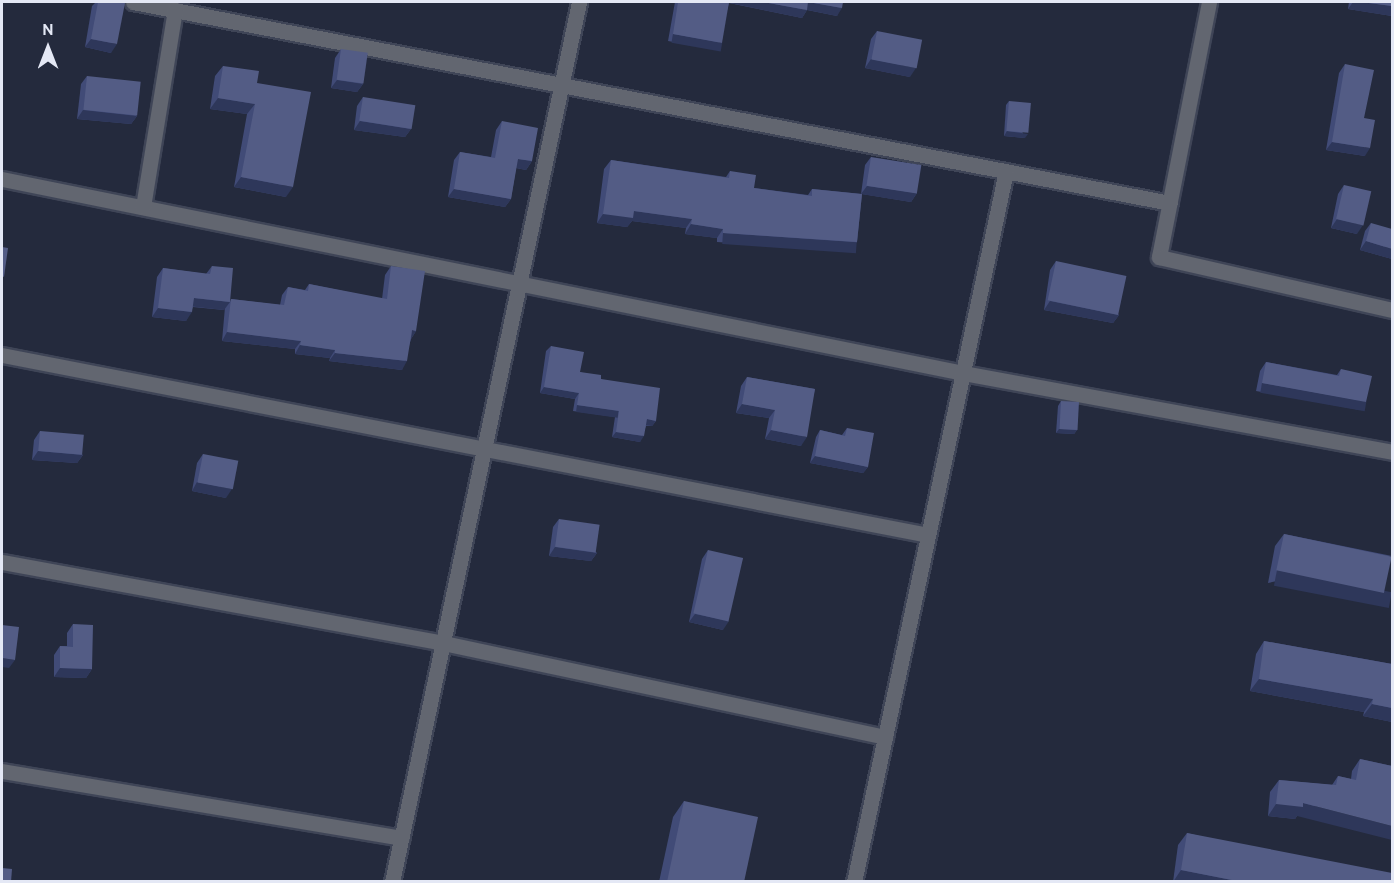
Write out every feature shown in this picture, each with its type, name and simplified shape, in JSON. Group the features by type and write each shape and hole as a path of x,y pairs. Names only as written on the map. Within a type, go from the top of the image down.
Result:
{"street":[{"path":"133,2 1170,203"},
{"path":"392,882 579,2"},
{"path":"1209,2 1159,257 1392,309"},
{"path":"143,207 175,10"},
{"path":"854,882 1006,171"},
{"path":"2,179 963,373 1392,452"},
{"path":"2,356 928,536"},
{"path":"2,562 443,642 885,737"},
{"path":"2,771 401,838"}],"building":[{"path":"98,2 125,3 117,44 91,39"},
{"path":"678,2 729,2 722,43 673,34"},
{"path":"763,2 808,2 807,10"},
{"path":"808,2 843,2 842,8"},
{"path":"1361,2 1392,2 1392,6"},
{"path":"877,31 922,40 917,68 871,59"},
{"path":"341,49 368,53 363,83 337,80"},
{"path":"1345,64 1374,70 1364,118 1375,120 1370,148 1332,142"},
{"path":"223,66 259,71 257,83 311,92 293,187 241,177 255,104 218,98"},
{"path":"87,76 141,82 137,115 83,110"},
{"path":"363,97 415,105 412,129 359,121"},
{"path":"1009,101 1031,103 1028,133 1006,131"},
{"path":"502,121 538,128 532,161 518,159 511,199 454,189 460,152 495,158"},
{"path":"871,157 921,165 917,194 866,186"},
{"path":"611,160 729,178 730,171 756,175 754,188 812,196 812,189 862,194 857,242 723,233 723,229 691,224 692,219 634,211 633,218 603,214"},
{"path":"1344,185 1371,191 1363,225 1336,219"},
{"path":"1371,223 1392,229 1392,249 1366,241"},
{"path":"2,247 8,248 4,277 2,276"},
{"path":"1056,261 1126,276 1118,315 1048,300"},
{"path":"212,266 233,268 230,302 194,298 192,312 158,308 163,268 210,274"},
{"path":"391,266 425,271 416,331 412,330 407,361 335,353 335,350 300,345 301,341 227,332 231,299 284,305 288,287 308,291 309,284 387,299"},
{"path":"551,346 584,352 580,372 601,375 601,379 660,388 656,421 647,419 644,436 616,432 619,411 577,405 579,393 544,387"},
{"path":"1266,362 1339,376 1341,369 1372,376 1366,402 1262,383"},
{"path":"747,377 815,389 807,437 771,430 775,410 742,404"},
{"path":"1061,401 1079,402 1078,430 1060,429"},
{"path":"847,428 874,433 868,467 815,456 820,430 845,436"},
{"path":"40,431 84,435 82,455 38,451"},
{"path":"203,454 238,461 233,489 197,482"},
{"path":"559,519 600,525 596,552 555,547"},
{"path":"1284,534 1392,557 1384,593 1276,570"},
{"path":"708,550 743,558 728,621 693,613"},
{"path":"73,624 93,625 92,669 60,668 60,646 73,647"},
{"path":"2,625 19,627 15,660 2,658"},
{"path":"1264,641 1392,664 1392,708 1372,704 1373,699 1259,679"},
{"path":"1360,759 1392,766 1392,826 1303,803 1303,807 1276,804 1279,780 1336,785 1338,776 1356,780"},
{"path":"684,801 758,817 744,882 667,882"},
{"path":"1187,833 1392,873 1392,882 1242,882 1181,870"},
{"path":"2,868 12,869 11,882 2,882"}]}
